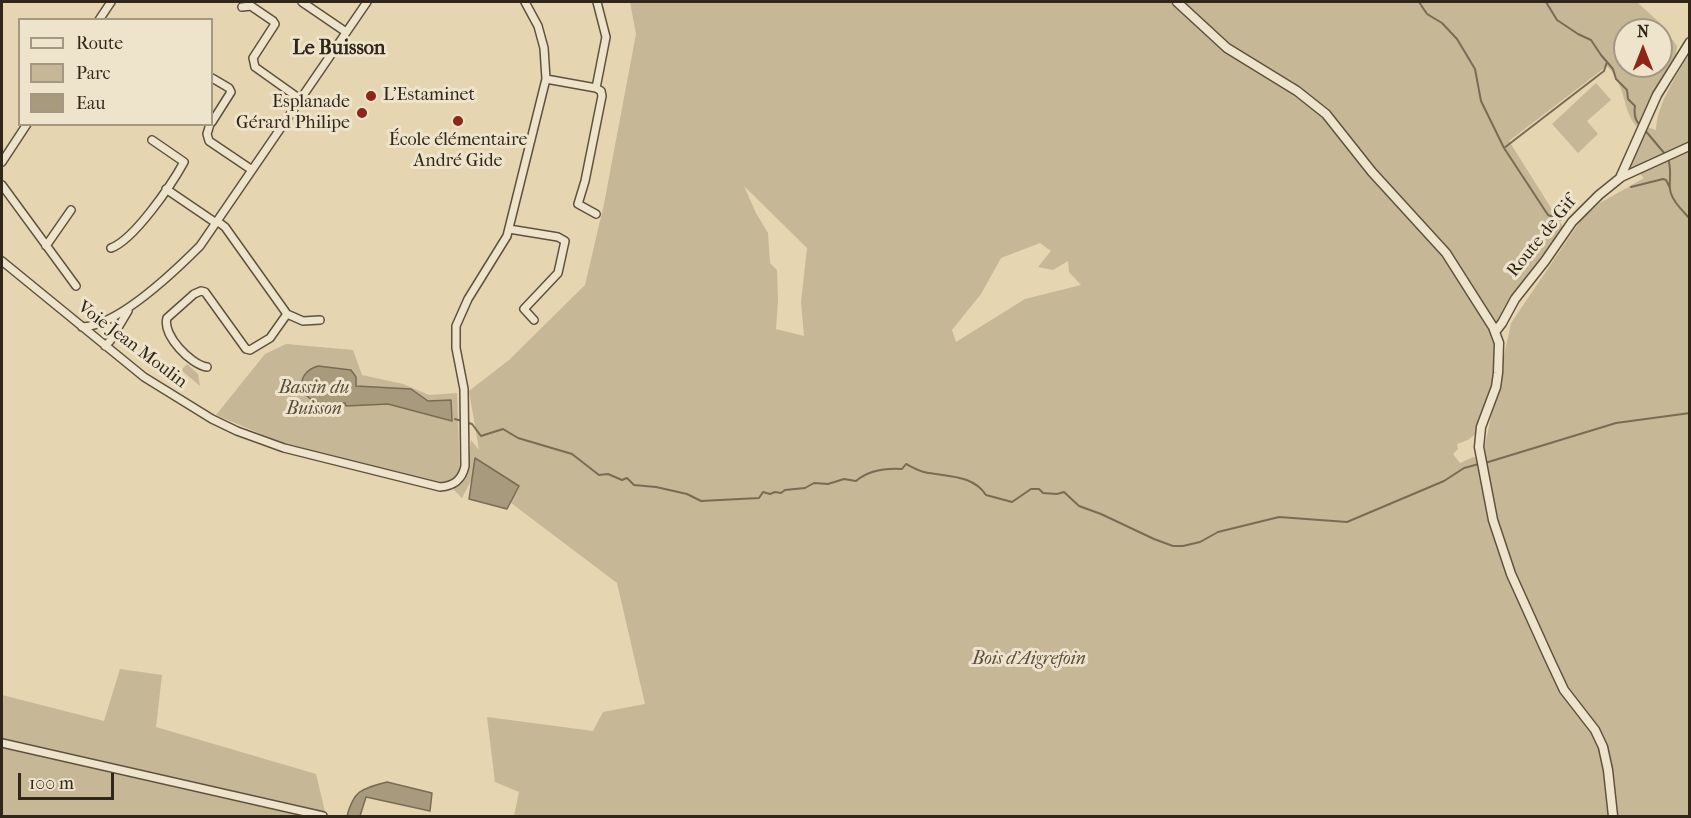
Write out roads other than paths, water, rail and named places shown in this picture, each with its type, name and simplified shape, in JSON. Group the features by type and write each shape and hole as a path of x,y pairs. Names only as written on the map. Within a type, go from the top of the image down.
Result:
{"street":[{"path":"100,18 111,2"},
{"path":"302,2 346,32"},
{"path":"82,327 93,326 130,308 200,246 367,2"},
{"path":"525,2 538,26 544,48 546,79 509,229 558,237 565,241 558,273 524,309 534,320"},
{"path":"596,88 606,37 597,2"},
{"path":"1177,2 1227,48 1307,97 1326,114 1372,172 1446,253 1496,332 1499,349 1496,387 1481,427 1479,447 1493,520 1511,574 1564,690 1595,730 1603,747 1613,816"},
{"path":"242,7 251,6 275,24 254,55 252,62 255,67 300,99"},
{"name":"Route de Gif","path":"1496,332 1515,299 1572,222 1620,178 1666,79 1689,42"},
{"path":"213,79 229,88 231,92 213,120"},
{"path":"546,79 596,88 601,91 602,96 585,181 578,204 596,214"},
{"path":"2,162 26,126"},
{"path":"210,126 207,134 209,141 252,170"},
{"path":"111,248 121,243 148,216 184,162 152,140"},
{"path":"1620,178 1689,146"},
{"path":"2,185 76,286"},
{"path":"166,189 225,227 287,314 303,321 320,320"},
{"path":"46,246 71,210"},
{"name":"Voie Jean Moulin","path":"2,261 144,377 191,407 237,431 313,456 440,487 451,485 461,477 465,466 464,389 456,348 456,326 462,310 494,261 509,229"},
{"path":"207,367 198,366 188,359 166,328 166,318 194,294 205,292 246,349 250,350 270,338 287,314"},
{"path":"105,346 130,308"},
{"path":"2,743 323,816"}],"water":[{"name":"Bassin du Buisson","path":"318,366 351,370 356,377 356,386 411,389 428,401 451,400 452,421 388,404 346,406 345,403 323,404 312,400 303,391 302,379 311,369"},
{"path":"475,458 519,486 507,509 469,499"},
{"path":"387,782 432,793 430,811 366,797 360,816 347,816 353,801 360,792"}],"waterway":[{"path":"1419,2 1427,14 1442,23 1457,39 1475,69 1481,101 1504,148 1548,215 1561,220"},
{"path":"1546,2 1557,20 1591,40 1613,69 1616,79 1627,90 1628,99 1635,106 1635,116 1640,125"},
{"path":"1504,148 1604,71 1607,62"},
{"path":"1644,129 1665,154"},
{"path":"1668,159 1671,193 1690,219"},
{"path":"1631,187 1663,179 1670,188"},
{"path":"1485,463 1616,423 1690,413"},
{"path":"455,419 472,424 481,436 503,429 518,438 572,454 599,475 608,474 622,480 627,478 634,485 687,494 701,501 759,498 763,492 781,493 785,490 805,488 814,483 828,484 844,479 856,481 878,470 902,469 906,464 924,472 966,480 974,483 986,495 1012,502 1031,489 1039,489 1043,493 1064,492 1079,506 1173,546 1200,542 1218,532 1279,517 1347,522 1444,481 1464,468 1479,464"}],"place":[{"name":"L'Estaminet","path":"371,96"},
{"name":"Esplanade Gérard Philipe","path":"362,113"},
{"name":"École élémentaire André Gide","path":"458,121"}],"district":[{"name":"Le Buisson","path":"339,49"}],"park label":[{"name":"Bois d'Aigrefoin","path":"1029,660"}]}
